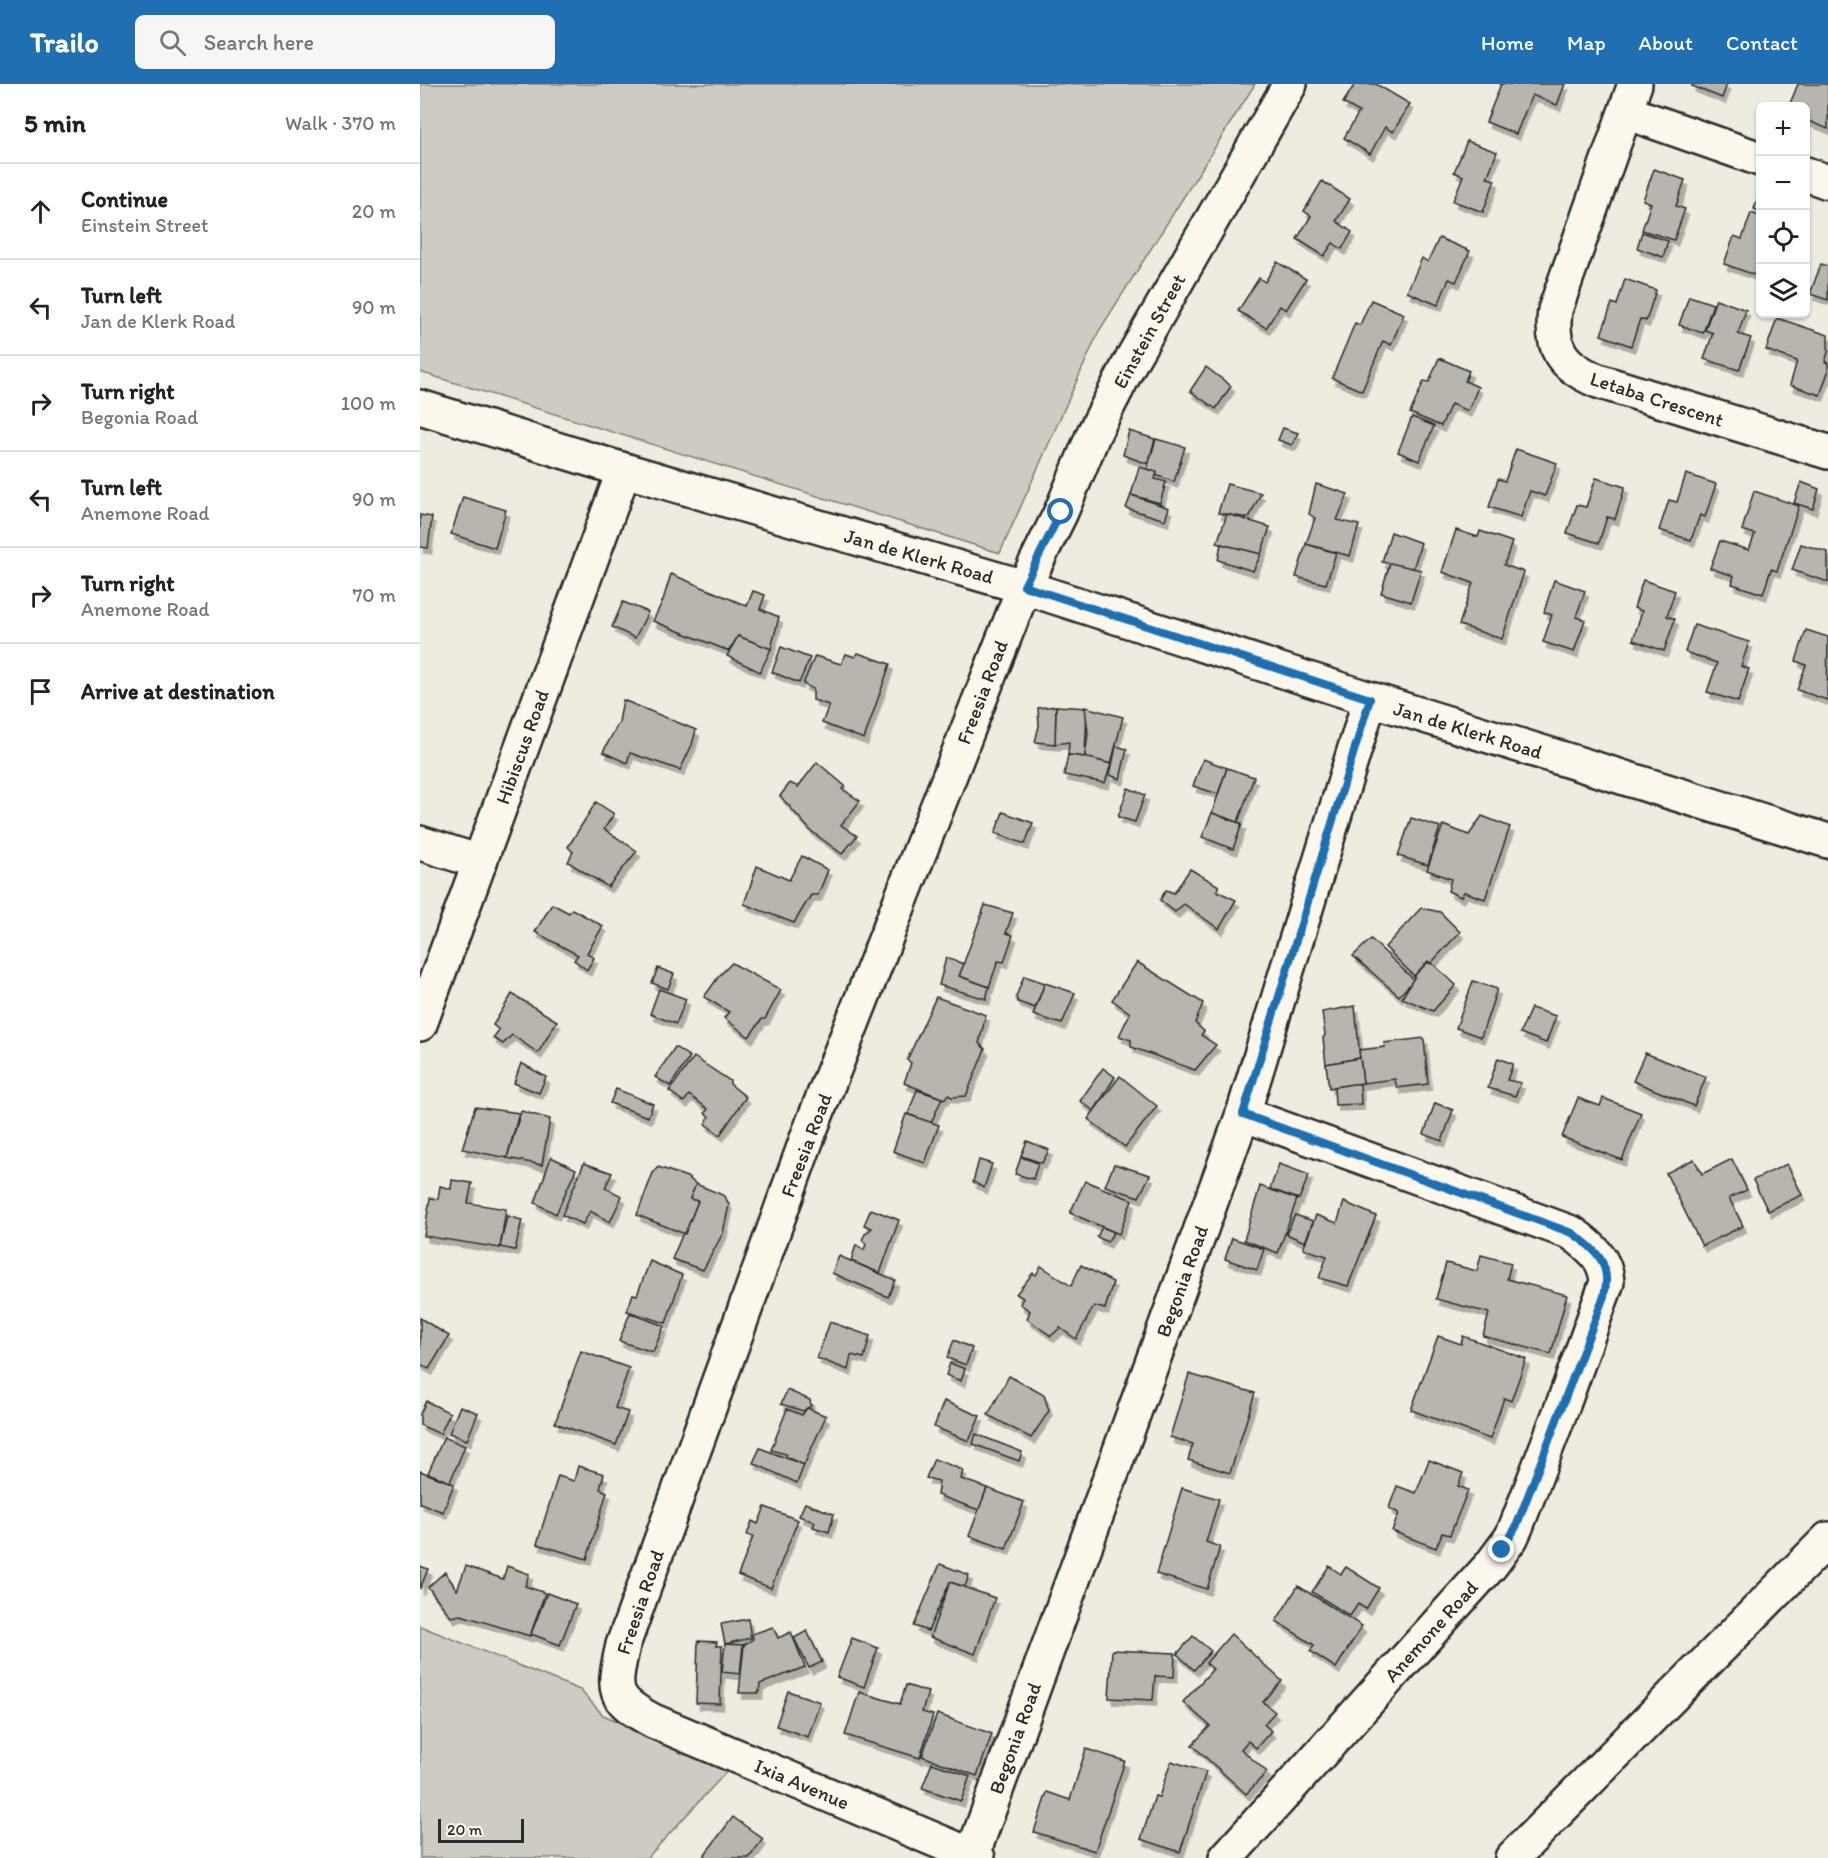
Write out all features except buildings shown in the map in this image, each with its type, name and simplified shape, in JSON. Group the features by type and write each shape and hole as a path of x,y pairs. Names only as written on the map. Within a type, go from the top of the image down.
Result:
{"street":[{"name":"Einstein Street","path":"1024,586 1061,512 1094,433 1132,359 1290,84"},
{"path":"1630,98 1756,157"},
{"name":"Letaba Crescent","path":"1630,98 1555,310 1554,338 1561,355 1572,368 1598,381 1828,452"},
{"path":"1810,175 1828,182"},
{"name":"Jan de Klerk Road","path":"420,407 624,470 1024,586 1370,699 1828,841"},
{"name":"Hibiscus Road","path":"420,1024 624,470"},
{"name":"Freesia Road","path":"629,1707 618,1695 616,1684 623,1645 809,1133 1024,586"},
{"name":"Begonia Road","path":"975,1857 1243,1114 1370,699"},
{"path":"420,843 480,862"},
{"name":"Anemone Road","path":"1226,1858 1491,1565 1511,1538 1564,1402 1607,1282 1607,1271 1599,1256 1572,1233 1243,1114"},
{"path":"1512,1858 1828,1539"},
{"name":"Ixia Avenue","path":"629,1707 653,1721 975,1857"}],"shaded area":[{"path":"420,84 1255,84 1099,331 1000,553 420,372"},
{"path":"420,1626 580,1690 603,1715 730,1768 647,1858 420,1858"}],"route":[{"path":"1061,512 1024,586 1370,699 1243,1114 1572,1233 1599,1256 1607,1271 1604,1296 1516,1527 1502,1550"}]}
